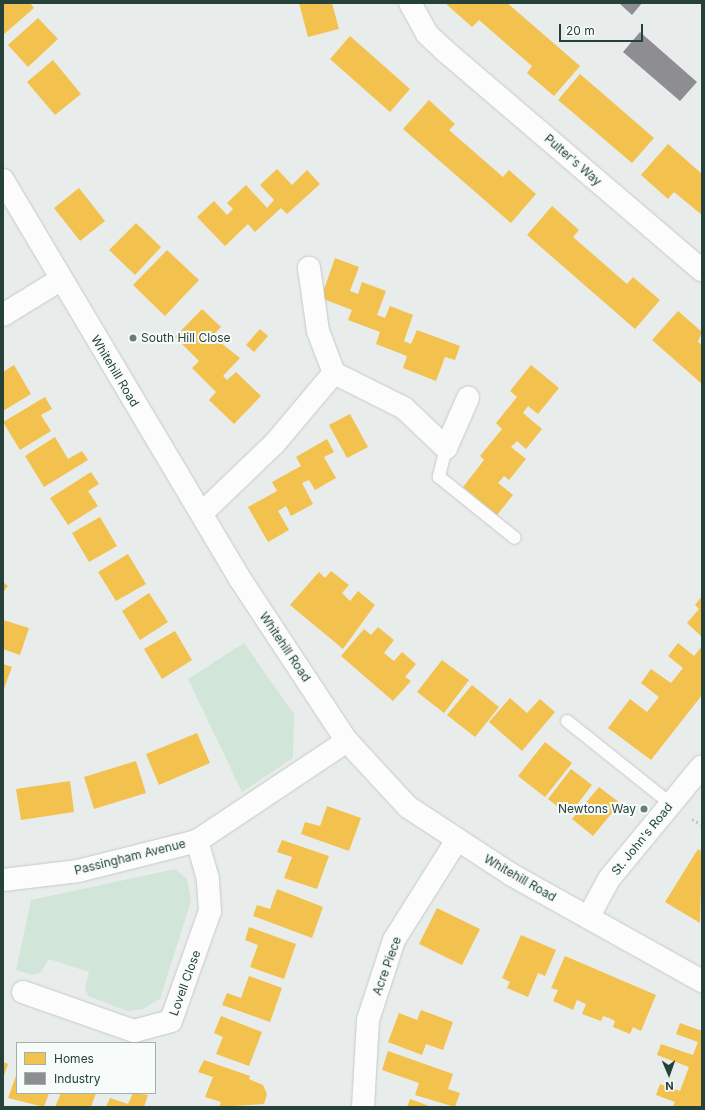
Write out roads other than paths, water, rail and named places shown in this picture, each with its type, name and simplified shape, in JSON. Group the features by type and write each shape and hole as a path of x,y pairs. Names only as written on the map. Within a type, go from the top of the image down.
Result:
{"street":[{"name":"Pulter's Way","path":"410,3 427,34 444,50 702,270"},
{"name":"Whitehill Road","path":"3,180 60,280 202,513 240,579 347,741 408,807 457,840 702,981"},
{"path":"309,268 318,331 334,373 404,408 446,448 468,398"},
{"path":"3,315 60,280"},
{"path":"202,513 275,443 334,373"},
{"name":"Passingham Avenue","path":"3,880 78,871 197,841 347,741"},
{"name":"St. John's Road","path":"589,916 609,879 702,766"},
{"name":"Acre Piece","path":"363,1107 368,1020 394,940 457,840"},
{"name":"Lovell Close","path":"23,992 134,1031 171,1021 210,912 208,879 197,841"}],"lane":[{"path":"446,448 439,477 515,538"},
{"path":"567,721 671,804"}],"place":[{"name":"South Hill Close","path":"133,338"},
{"name":"Newtons Way","path":"644,809"}]}
